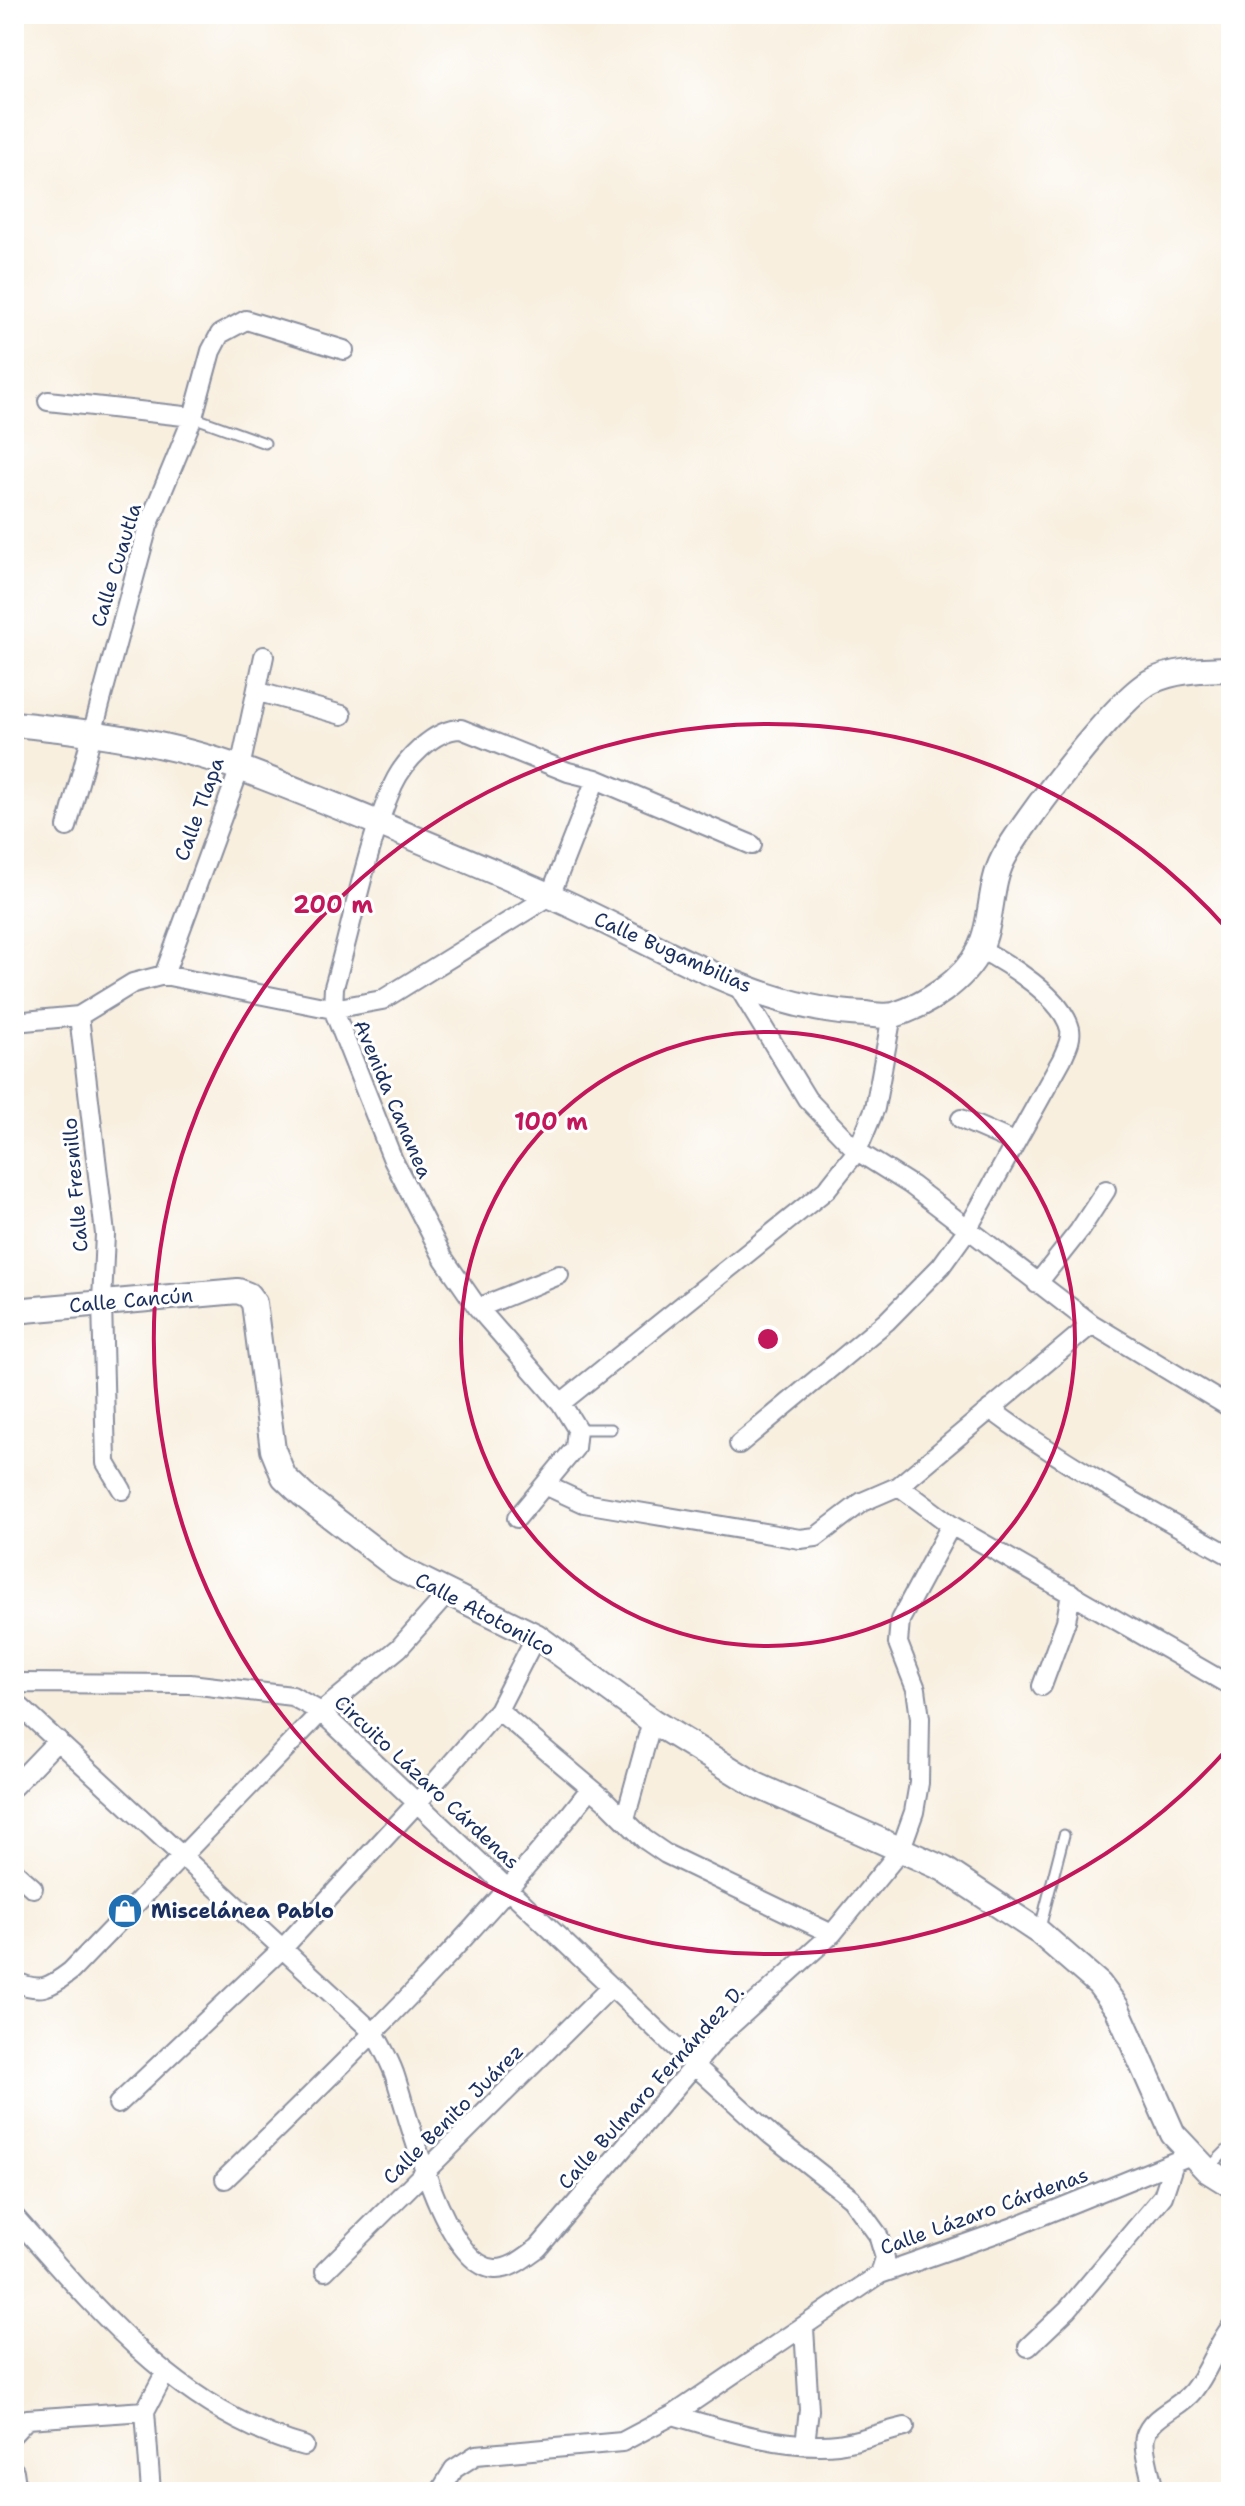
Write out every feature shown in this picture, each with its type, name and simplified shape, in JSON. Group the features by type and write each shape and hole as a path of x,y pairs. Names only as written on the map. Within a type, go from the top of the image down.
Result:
{"street":[{"name":"Calle Cuautla","path":"67,827 148,526 193,417 211,351 220,334 230,325 246,320 344,350"},
{"path":"48,401 193,417"},
{"name":"Calle Tlapa","path":"164,975 240,768 259,692 264,656"},
{"name":"Calle Bugambilias","path":"14,724 92,732 161,745 240,768 550,896 736,983 827,1013 892,1015 944,990 962,975 980,949 1002,861 1019,833 1124,700 1152,681 1175,674 1231,669"},
{"path":"259,692 342,715"},
{"name":"Avenida Cananea","path":"577,1429 561,1403 478,1308 444,1259 409,1195 333,1009 334,987 394,783 419,751 447,729 477,733 548,765 596,779"},
{"path":"14,1022 79,1016 133,983 164,975 333,1009 382,1000 550,896 596,779 752,845"},
{"path":"739,1444 887,1321 941,1266 967,1230 1062,1059 1071,1039 1069,1026 1047,996 1007,963 980,949"},
{"path":"736,983 807,1099 857,1151 911,1185 1092,1324 1231,1408"},
{"path":"561,1403 826,1190 857,1151 875,1108 892,1015"},
{"name":"Calle Fresnillo","path":"79,1016 105,1234 102,1302 106,1463 122,1490"},
{"path":"961,1119 1014,1142"},
{"path":"1037,1284 1079,1231 1106,1190"},
{"path":"478,1308 559,1275"},
{"name":"Calle Cancún","path":"14,1311 238,1291 248,1295"},
{"name":"Calle Atotonilco","path":"248,1295 254,1303 273,1450 284,1477 398,1568 536,1636 652,1721 756,1785 944,1869 1039,1932 1099,1984 1117,2008 1173,2134 1191,2162"},
{"path":"545,1485 584,1503 800,1539 816,1537 862,1502 899,1486 1092,1324"},
{"path":"990,1409 1035,1443 1087,1475 1231,1556"},
{"path":"517,1518 575,1448 577,1429"},
{"path":"899,1486 951,1525 1231,1686"},
{"name":"Calle Bulmaro Fernández D.","path":"425,2175 456,2238 477,2262 493,2269 511,2267 538,2248 694,2065 747,2008 832,1934 900,1851 914,1812 919,1783 920,1718 916,1689 898,1643 900,1620 951,1525"},
{"path":"14,1981 32,1989 49,1988 185,1856 321,1712 399,1648 448,1593"},
{"path":"1042,1686 1066,1621 1071,1593"},
{"path":"118,2104 283,1948 417,1803 498,1710 536,1636"},
{"name":"Circuito Lázaro Cárdenas","path":"14,1683 190,1684 292,1696 321,1712 694,2065"},
{"path":"14,1701 375,2034 393,2070 425,2175"},
{"path":"498,1710 625,1819 644,1839 666,1854 832,1934"},
{"path":"625,1819 652,1721"},
{"path":"14,1786 58,1740"},
{"path":"225,2179 375,2034 509,1888 590,1789"},
{"path":"14,1871 33,1888"},
{"name":"Calle Benito Juárez","path":"325,2271 611,1987"},
{"name":"Calle Lázaro Cárdenas","path":"694,2065 771,2135 851,2198 878,2235 885,2258 880,2274"},
{"path":"1028,2347 1068,2309 1191,2162 1231,2185"},
{"name":"Calle Lázaro Cárdenas","path":"880,2274 1191,2162"},
{"path":"14,2216 80,2292 165,2373 227,2416 263,2434 304,2446"},
{"path":"440,2492 454,2469 476,2455 622,2442 673,2415 880,2274"},
{"path":"1154,2492 1144,2446 1145,2435 1156,2420 1193,2392 1211,2355 1231,2327"},
{"path":"804,2328 809,2410 805,2444"},
{"path":"151,2492 145,2411 152,2392 165,2373"},
{"path":"14,2433 27,2419 145,2411"},
{"path":"673,2415 716,2428 805,2444 838,2444 905,2427"},
{"path":"14,2471 17,2492"}],"lane":[{"path":"193,417 265,443"},
{"path":"577,1429 611,1429"},
{"path":"1039,1932 1064,1835"},
{"path":"1191,2162 1231,2146"}],"place":[{"name":"Miscelánea Pablo","path":"125,1911"}]}
